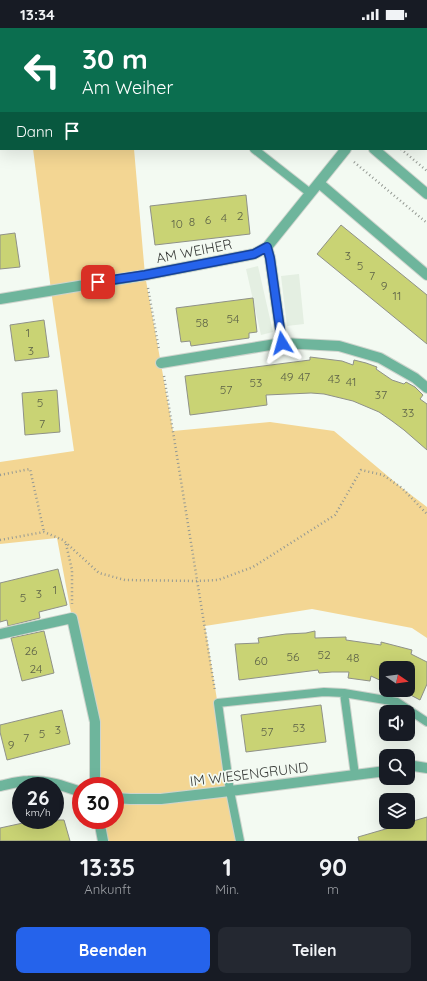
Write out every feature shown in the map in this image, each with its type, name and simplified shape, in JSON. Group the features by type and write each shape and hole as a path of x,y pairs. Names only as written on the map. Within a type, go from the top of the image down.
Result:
{"street":[{"path":"375,150 427,194"},
{"name":"AM WEIHER","path":"0,299 145,275 254,254 267,247 344,151"},
{"path":"319,183 427,275"},
{"path":"267,247 270,258 282,343"},
{"path":"161,363 282,343 339,346 380,358 415,378 427,388"},
{"path":"0,634 72,618 95,722 95,777"},
{"path":"415,766 427,768"},
{"name":"IM WIESENGRUND","path":"124,799 161,799 379,772"},
{"path":"0,786 28,781 44,781 72,789"},
{"path":"101,829 103,841"}],"lane":[{"path":"255,150 310,193"},
{"path":"240,841 230,791 218,703 324,692 344,693 397,702 427,722"},
{"path":"344,693 355,775"}],"path":[{"path":"402,150 427,171"},
{"path":"344,151 427,223"},
{"path":"145,275 218,703"},
{"path":"0,475 30,469 44,532"},
{"path":"0,540 44,532 62,540 99,573 125,580 218,580 253,567 335,515 361,470 382,475 402,488 427,514"},
{"path":"66,544 72,570 72,618"}],"shaded area":[{"path":"33,150 134,150 145,275 173,431 270,422 334,431 427,507 427,638 412,628 312,609 205,626 240,841 103,841 101,829 124,829 124,777 95,777 95,722 72,618 57,538 0,544 0,462 74,451"},
{"path":"258,266 273,332 261,335 246,269"},
{"path":"299,274 304,324 287,326 281,276"}],"building":[{"path":"246,195 250,234 155,245 150,206"},
{"path":"341,225 427,295 427,344 317,254"},
{"path":"15,233 20,267 0,269 0,235"},
{"path":"253,298 257,332 249,333 249,338 191,346 190,341 181,342 176,308"},
{"path":"44,320 49,357 15,361 10,325"},
{"path":"310,357 342,361 353,365 354,360 366,363 377,367 376,369 392,380 404,384 406,382 415,387 423,395 420,399 427,404 427,450 404,430 379,412 353,401 324,394 311,393 266,395 267,405 190,415 185,376 310,360"},
{"path":"57,390 60,432 25,435 22,393"},
{"path":"58,569 67,605 39,612 40,618 8,626 7,620 0,622 0,583"},
{"path":"44,631 54,673 22,681 11,638"},
{"path":"315,631 315,638 346,637 346,640 381,645 381,642 412,650 411,654 427,662 427,684 420,700 414,697 415,661 379,661 379,680 371,676 370,681 348,678 349,672 319,673 318,670 239,680 235,644 259,643 258,638"},
{"path":"321,705 326,742 246,752 241,715"},
{"path":"62,710 70,744 7,760 0,732 0,725"},
{"path":"427,817 427,841 359,841 358,837 386,829 415,829 415,820"},
{"path":"64,820 70,841 0,841 0,828 12,825 12,829 64,829"}],"route":[{"path":"98,282 145,275 254,254 267,247 270,258 282,343"}]}
